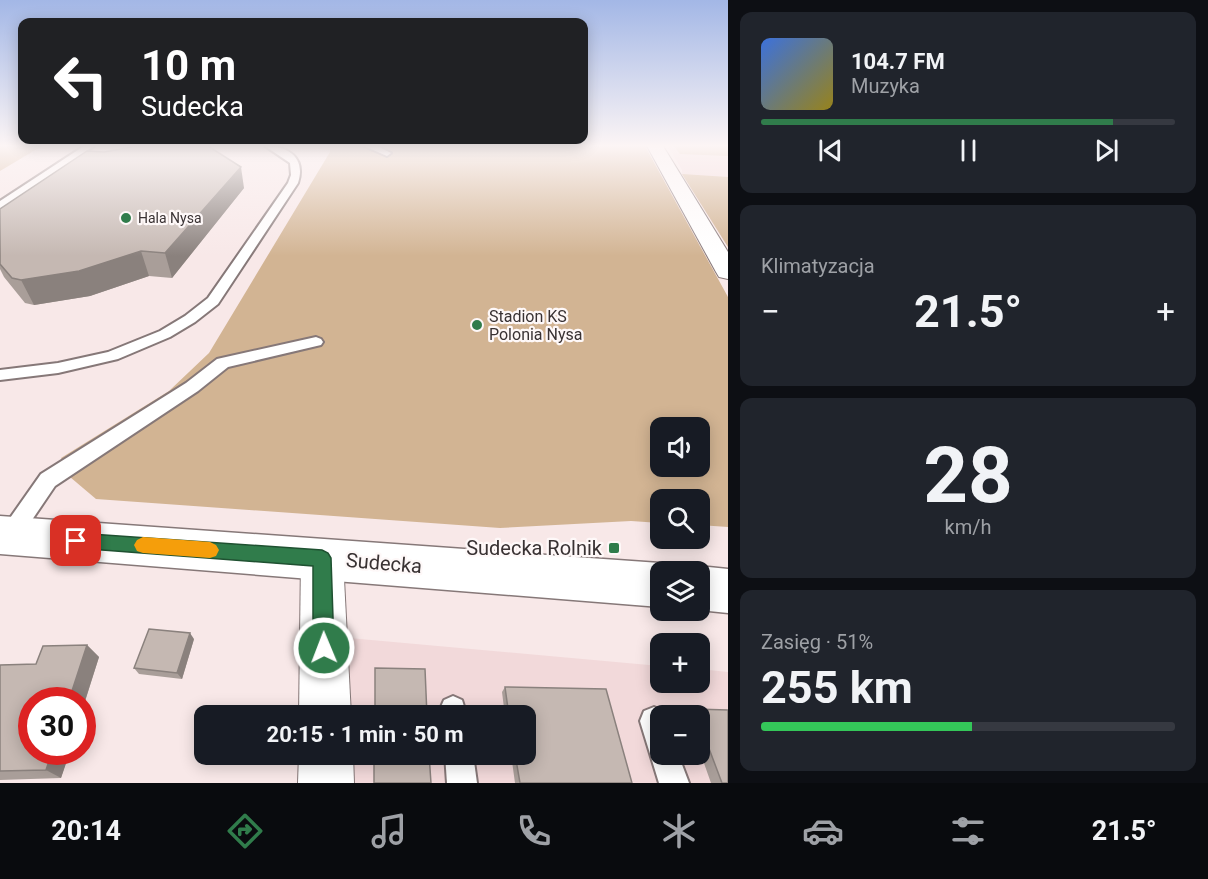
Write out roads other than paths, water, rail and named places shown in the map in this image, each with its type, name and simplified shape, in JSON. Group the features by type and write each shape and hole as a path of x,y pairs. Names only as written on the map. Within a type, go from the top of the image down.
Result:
{"street":[{"path":"676,183 728,272"},
{"name":"Sudecka","path":"3,541 322,558 650,584"},
{"path":"322,558 325,705"},
{"path":"710,589 728,591"},
{"path":"326,765 326,783"}],"lane":[{"path":"0,206 5,198 30,183"},
{"path":"0,375 87,364 130,350 166,332 207,307 291,183"},
{"path":"3,541 48,480 192,387 223,363 316,342"},
{"path":"460,765 462,783"},
{"path":"668,765 674,783"}],"place":[{"name":"Hala Nysa","path":"126,218"},
{"name":"Stadion KS Polonia Nysa","path":"477,325"},
{"name":"Sudecka Rolnik","path":"614,548"}]}
